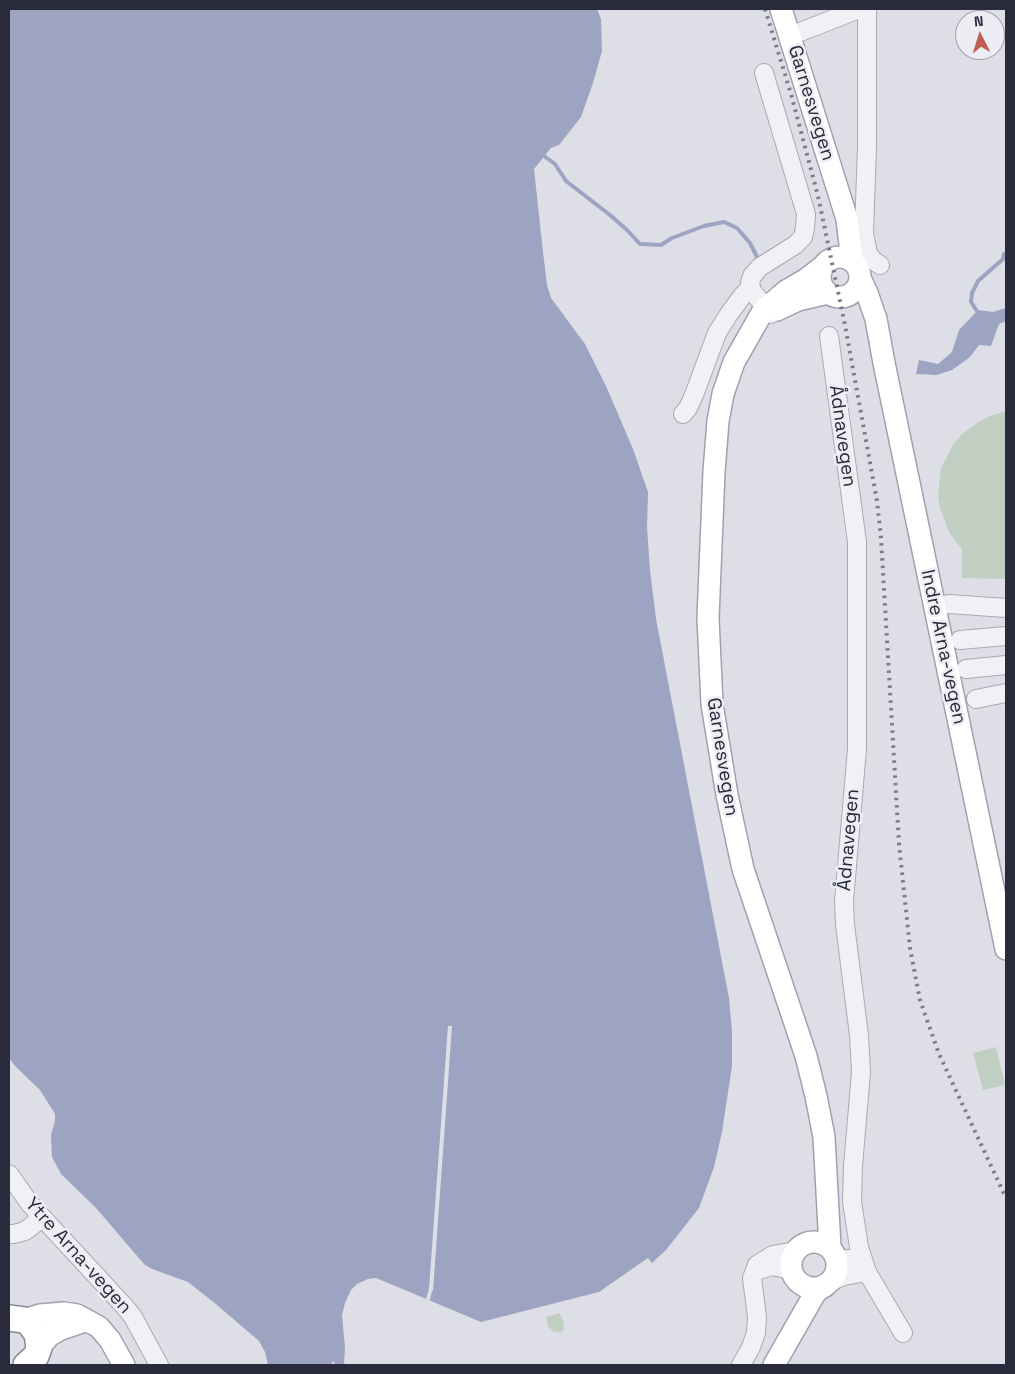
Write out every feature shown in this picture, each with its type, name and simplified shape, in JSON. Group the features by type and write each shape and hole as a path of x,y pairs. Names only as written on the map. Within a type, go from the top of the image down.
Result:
{"highway":[{"path":"14,1316 29,1323 37,1334 35,1358"}],"main road":[{"name":"Garnesvegen","path":"781,9 847,220 856,269"},
{"name":"Garnesvegen","path":"834,1254 826,1184 824,1136 816,1096 806,1056 743,869 727,795 712,704 708,600 710,527 718,421 723,394 734,362 765,316 786,291 805,280 826,263 835,245 840,198"},
{"path":"765,316 798,300 847,295 855,290 856,269 843,257 826,263 820,281 823,288 835,295"},
{"name":"Indre Arna-vegen","path":"856,269 873,306 1006,949"},
{"name":"Indre Arna-vegen","path":"835,295 848,300 862,314 880,345"},
{"name":"Garnesvegen","path":"802,1247 817,1218 826,1184"},
{"path":"778,1359 814,1295 828,1283 835,1275 834,1254 823,1243 816,1241 802,1247 791,1266 795,1276 802,1285 810,1288 828,1283"},
{"path":"778,1359 795,1302 795,1276"},
{"path":"14,1316 40,1316 64,1313 77,1315 99,1327 110,1340 124,1365"},
{"path":"35,1358 49,1336 61,1329 85,1321"}],"street":[{"path":"790,36 859,9"},
{"path":"866,9 867,146 864,233 868,254 880,265"},
{"path":"764,73 806,214 806,228 803,236 795,244 760,267 752,276 751,287 765,316"},
{"path":"683,414 694,395 717,333 729,314 751,287"},
{"name":"Ådnavegen","path":"829,336 857,542 856,748 844,901 845,925 859,1035 860,1072 852,1202 865,1265 903,1333"},
{"path":"934,607 949,604 1006,608"},
{"path":"960,640 1006,636"},
{"path":"966,669 1006,665"},
{"path":"976,699 1006,693"},
{"name":"Ytre Arna-vegen","path":"9,1174 42,1218 125,1307 159,1365"},
{"path":"9,1234 25,1231 42,1218"},
{"path":"741,1365 751,1348 756,1333 752,1278 757,1265 772,1255 802,1247"},
{"path":"834,1254 865,1265"},
{"path":"828,1283 865,1265"},
{"path":"754,1272 772,1266 786,1269 795,1276"}],"green space":[{"path":"1006,411 1006,579 962,578 962,550 949,532 940,508 938,495 941,468 953,445 961,435 980,421"},
{"path":"996,1047 1005,1085 983,1090 973,1053"},
{"path":"559,1313 563,1320 564,1330 554,1332 548,1326 546,1317"}],"water":[{"path":"9,9 597,9 601,19 602,51 581,117 559,145 551,148 534,169 547,285 551,298 585,344 606,386 633,449 648,492 647,527 656,619 729,998 732,1032 732,1066 722,1132 714,1167 699,1208 666,1250 652,1263 648,1258 599,1292 481,1322 376,1278 368,1279 357,1284 351,1290 345,1303 342,1315 345,1348 344,1365 335,1365 334,1361 332,1365 268,1365 265,1352 259,1341 217,1305 188,1282 152,1269 144,1264 96,1208 61,1174 52,1157 51,1135 55,1114 40,1090 9,1058"},
{"path":"1006,308 1006,321 999,324 991,346 979,345 970,357 952,370 937,375 916,374 919,360 938,364 952,352 959,330 978,310 993,312"}],"pier":[{"path":"448,1026 452,1026 433,1291 430,1300 426,1299 429,1289"}],"waterway":[{"path":"544,156 555,164 566,181 610,215 640,244 661,245 672,238 704,226 724,222 737,228 750,243 757,257"},
{"path":"977,311 971,302 972,293 978,281 1003,259 1004,254"}],"railway":[{"path":"765,9 791,94 818,196 845,325 877,501 881,538 899,844 910,948 920,1000 939,1054 1006,1198"}]}
